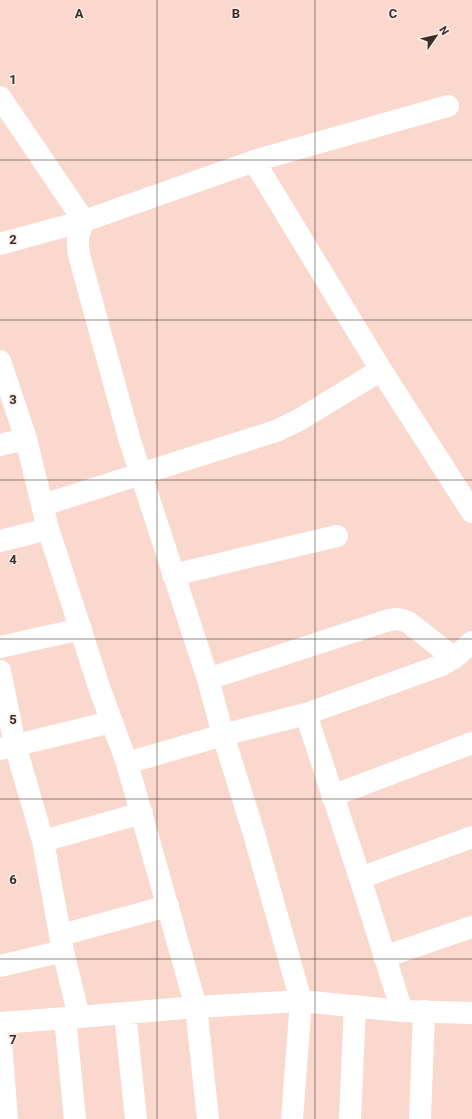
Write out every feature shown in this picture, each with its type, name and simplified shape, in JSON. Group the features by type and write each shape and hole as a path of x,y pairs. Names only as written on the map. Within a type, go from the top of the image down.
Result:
{"street":[{"path":"0,97 84,221"},
{"path":"0,244 84,221 254,161 448,106"},
{"path":"254,161 381,370 472,512"},
{"path":"84,221 78,234 77,244 79,256 140,474 208,679 301,1001 292,1119"},
{"path":"0,361 26,439 48,529 111,722 127,763 196,1007 208,1119"},
{"path":"43,505 276,432 300,420 381,370"},
{"path":"0,445 26,439"},
{"path":"0,541 48,529"},
{"path":"173,575 337,536"},
{"path":"208,679 389,620 398,619 408,622 454,658"},
{"path":"0,647 80,629"},
{"path":"127,763 223,735 306,714 442,665 454,658 472,642"},
{"path":"0,671 8,747 43,841 62,943 72,1017 75,1119"},
{"path":"306,714 402,1011"},
{"path":"8,747 111,722"},
{"path":"332,796 472,744"},
{"path":"43,841 142,813"},
{"path":"360,878 472,837"},
{"path":"0,966 168,906"},
{"path":"384,957 472,927"},
{"path":"0,1023 196,1007 301,1001 402,1011 472,1013"},
{"path":"350,1119 355,1006"},
{"path":"420,1119 424,1011"},
{"path":"125,1013 136,1119"},
{"path":"0,1028 7,1119"}]}
